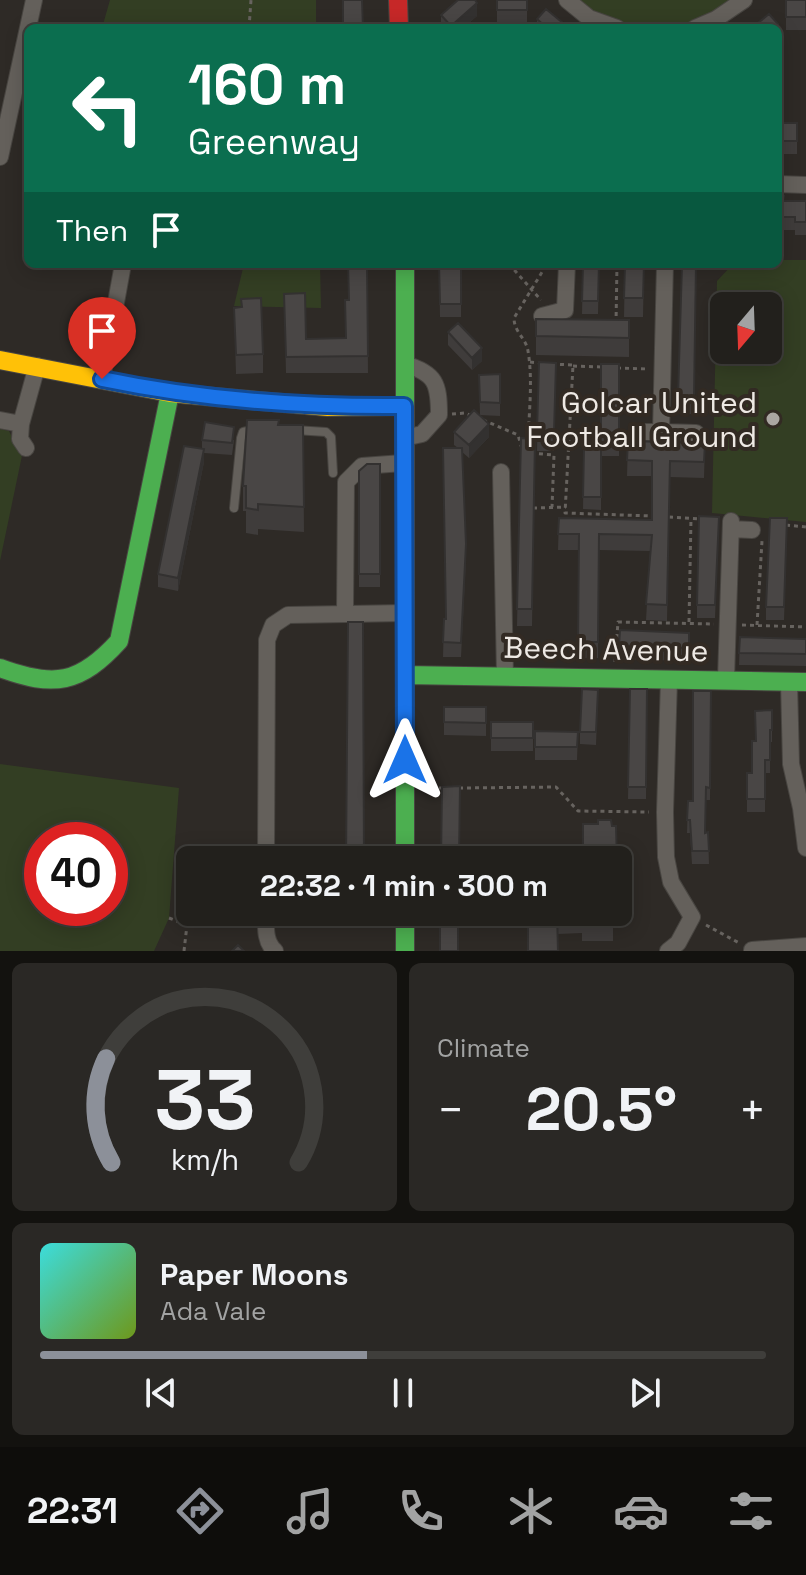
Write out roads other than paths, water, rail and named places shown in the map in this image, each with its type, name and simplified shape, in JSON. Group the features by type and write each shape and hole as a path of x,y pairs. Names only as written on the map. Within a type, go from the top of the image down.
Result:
{"street":[{"path":"29,24 34,0"},
{"path":"398,0 399,24"},
{"path":"567,0 589,18 606,24"},
{"path":"704,24 744,0"},
{"path":"0,157 24,46"},
{"path":"782,184 806,185"},
{"path":"102,379 122,268"},
{"path":"405,268 405,846"},
{"path":"543,315 565,310 567,268"},
{"path":"661,432 665,268"},
{"path":"0,360 170,393 328,407 404,406"},
{"path":"404,364 420,369 433,379 439,391 439,415 422,434 404,438"},
{"path":"26,448 20,439 21,424 37,366"},
{"path":"0,668 47,681 72,677 98,664 119,641 170,393"},
{"path":"0,420 21,424"},
{"path":"638,432 696,433"},
{"path":"345,612 346,482 362,466 403,463"},
{"path":"501,472 505,676"},
{"path":"726,679 731,525 757,534"},
{"path":"266,846 267,640 273,625 288,615 405,613"},
{"name":"Beech Avenue","path":"405,675 798,682"},
{"path":"668,951 678,943 692,917 671,882 666,857 669,679"},
{"path":"798,682 791,764 804,808 806,848"},
{"path":"266,926 271,949 275,951"},
{"path":"405,926 405,951"},
{"path":"752,950 806,946"}],"lane":[{"path":"254,401 254,429"},
{"path":"234,508 243,432 268,429"},
{"path":"283,430 326,432 331,437 333,473"}],"place":[{"name":"Golcar United Football Ground","path":"773,419"}]}
